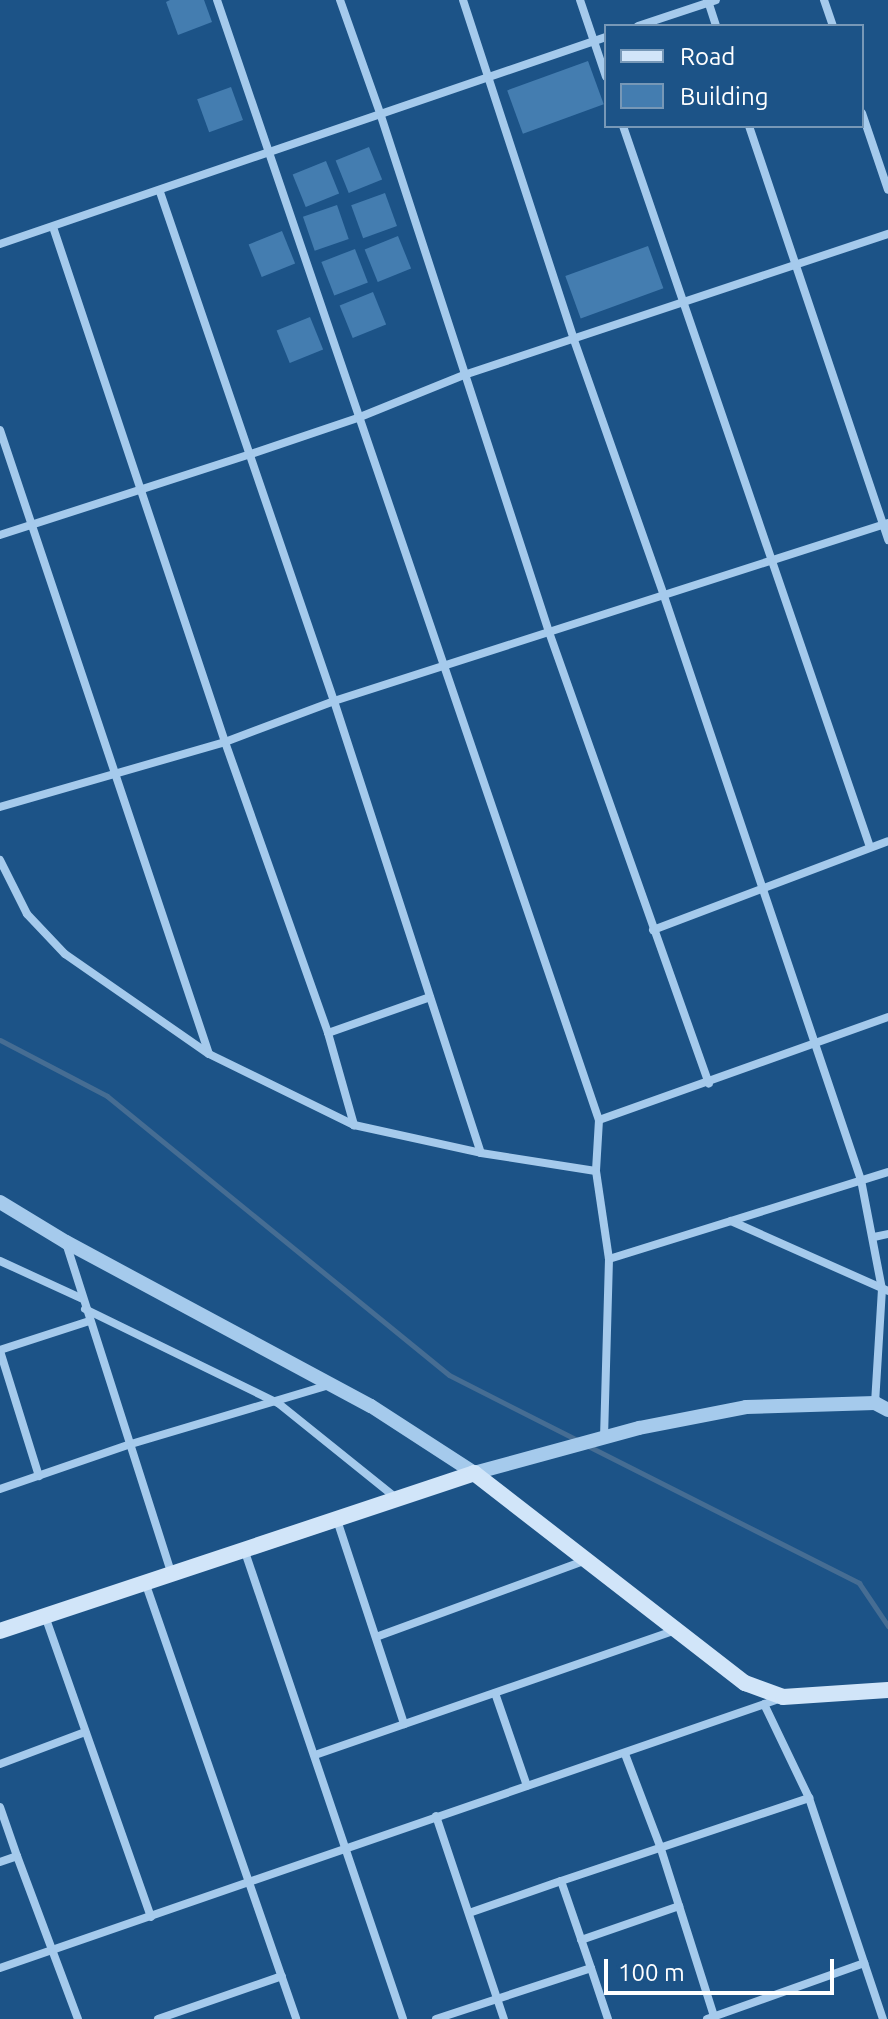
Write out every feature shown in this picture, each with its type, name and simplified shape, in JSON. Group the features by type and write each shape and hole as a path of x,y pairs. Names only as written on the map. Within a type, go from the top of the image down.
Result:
{"main road":[{"path":"0,1631 474,1473 745,1683 783,1697 888,1690"}],"street":[{"path":"217,0 599,1120 596,1171 609,1259 604,1437"},
{"path":"340,0 381,116 549,632 709,1083"},
{"path":"0,1202 66,1242 371,1406 474,1473 604,1437 746,1407 882,1407 885,1290 861,1180 817,1043 574,340 463,0"},
{"path":"580,0 604,71"},
{"path":"824,0 832,24"},
{"path":"644,24 711,1 716,24"},
{"path":"0,244 160,192 604,38"},
{"path":"864,119 888,190"},
{"path":"624,128 870,847"},
{"path":"750,128 888,540"},
{"path":"160,192 334,701 481,1153"},
{"path":"53,227 139,492 328,1033 354,1125"},
{"path":"0,535 139,492 360,417 464,375 888,234"},
{"path":"0,430 209,1054"},
{"path":"0,807 225,742 334,701 885,524"},
{"path":"653,930 888,841"},
{"path":"0,860 27,914 65,954 209,1054 354,1125 481,1153 596,1171"},
{"path":"328,1033 430,997"},
{"path":"599,1120 888,1017"},
{"path":"609,1259 888,1172"},
{"path":"731,1221 885,1290"},
{"path":"874,1237 888,1234"},
{"path":"66,1242 81,1298 171,1573"},
{"path":"0,1261 81,1298"},
{"path":"85,1309 278,1403 396,1498"},
{"path":"39,1476 0,1350 89,1321"},
{"path":"0,1489 131,1444 278,1403 329,1385"},
{"path":"336,1517 404,1724"},
{"path":"243,1549 403,2019"},
{"path":"376,1637 586,1560"},
{"path":"145,1582 296,2019"},
{"path":"45,1616 151,1917"},
{"path":"315,1755 677,1630"},
{"path":"495,1693 527,1786"},
{"path":"0,1968 783,1697"},
{"path":"764,1704 809,1798 883,2019"},
{"path":"0,1764 85,1732"},
{"path":"625,1754 660,1846 712,2018 864,1963"},
{"path":"469,1913 809,1798"},
{"path":"0,1807 78,2019"},
{"path":"436,1816 504,2019"},
{"path":"0,1862 17,1856"},
{"path":"561,1881 608,2019"},
{"path":"581,1940 679,1906"},
{"path":"436,2019 591,1968"},
{"path":"158,2019 182,2015 282,1976"}],"building":[{"path":"204,0 212,22 178,35 166,2"},
{"path":"588,61 604,104 523,134 507,90"},
{"path":"231,87 243,120 209,132 197,99"},
{"path":"369,147 382,179 349,193 336,160"},
{"path":"326,161 339,193 306,207 293,174"},
{"path":"385,193 397,226 363,238 351,205"},
{"path":"337,205 349,239 315,251 303,217"},
{"path":"282,231 295,263 262,277 249,244"},
{"path":"398,236 411,268 378,282 365,249"},
{"path":"648,246 663,288 581,318 565,276"},
{"path":"355,249 368,283 334,296 321,262"},
{"path":"373,292 386,324 353,338 340,305"},
{"path":"310,317 323,349 290,363 277,330"}],"waterway":[{"path":"0,1040 107,1096 449,1375 579,1441"},
{"path":"588,1446 859,1583 888,1626"}]}
